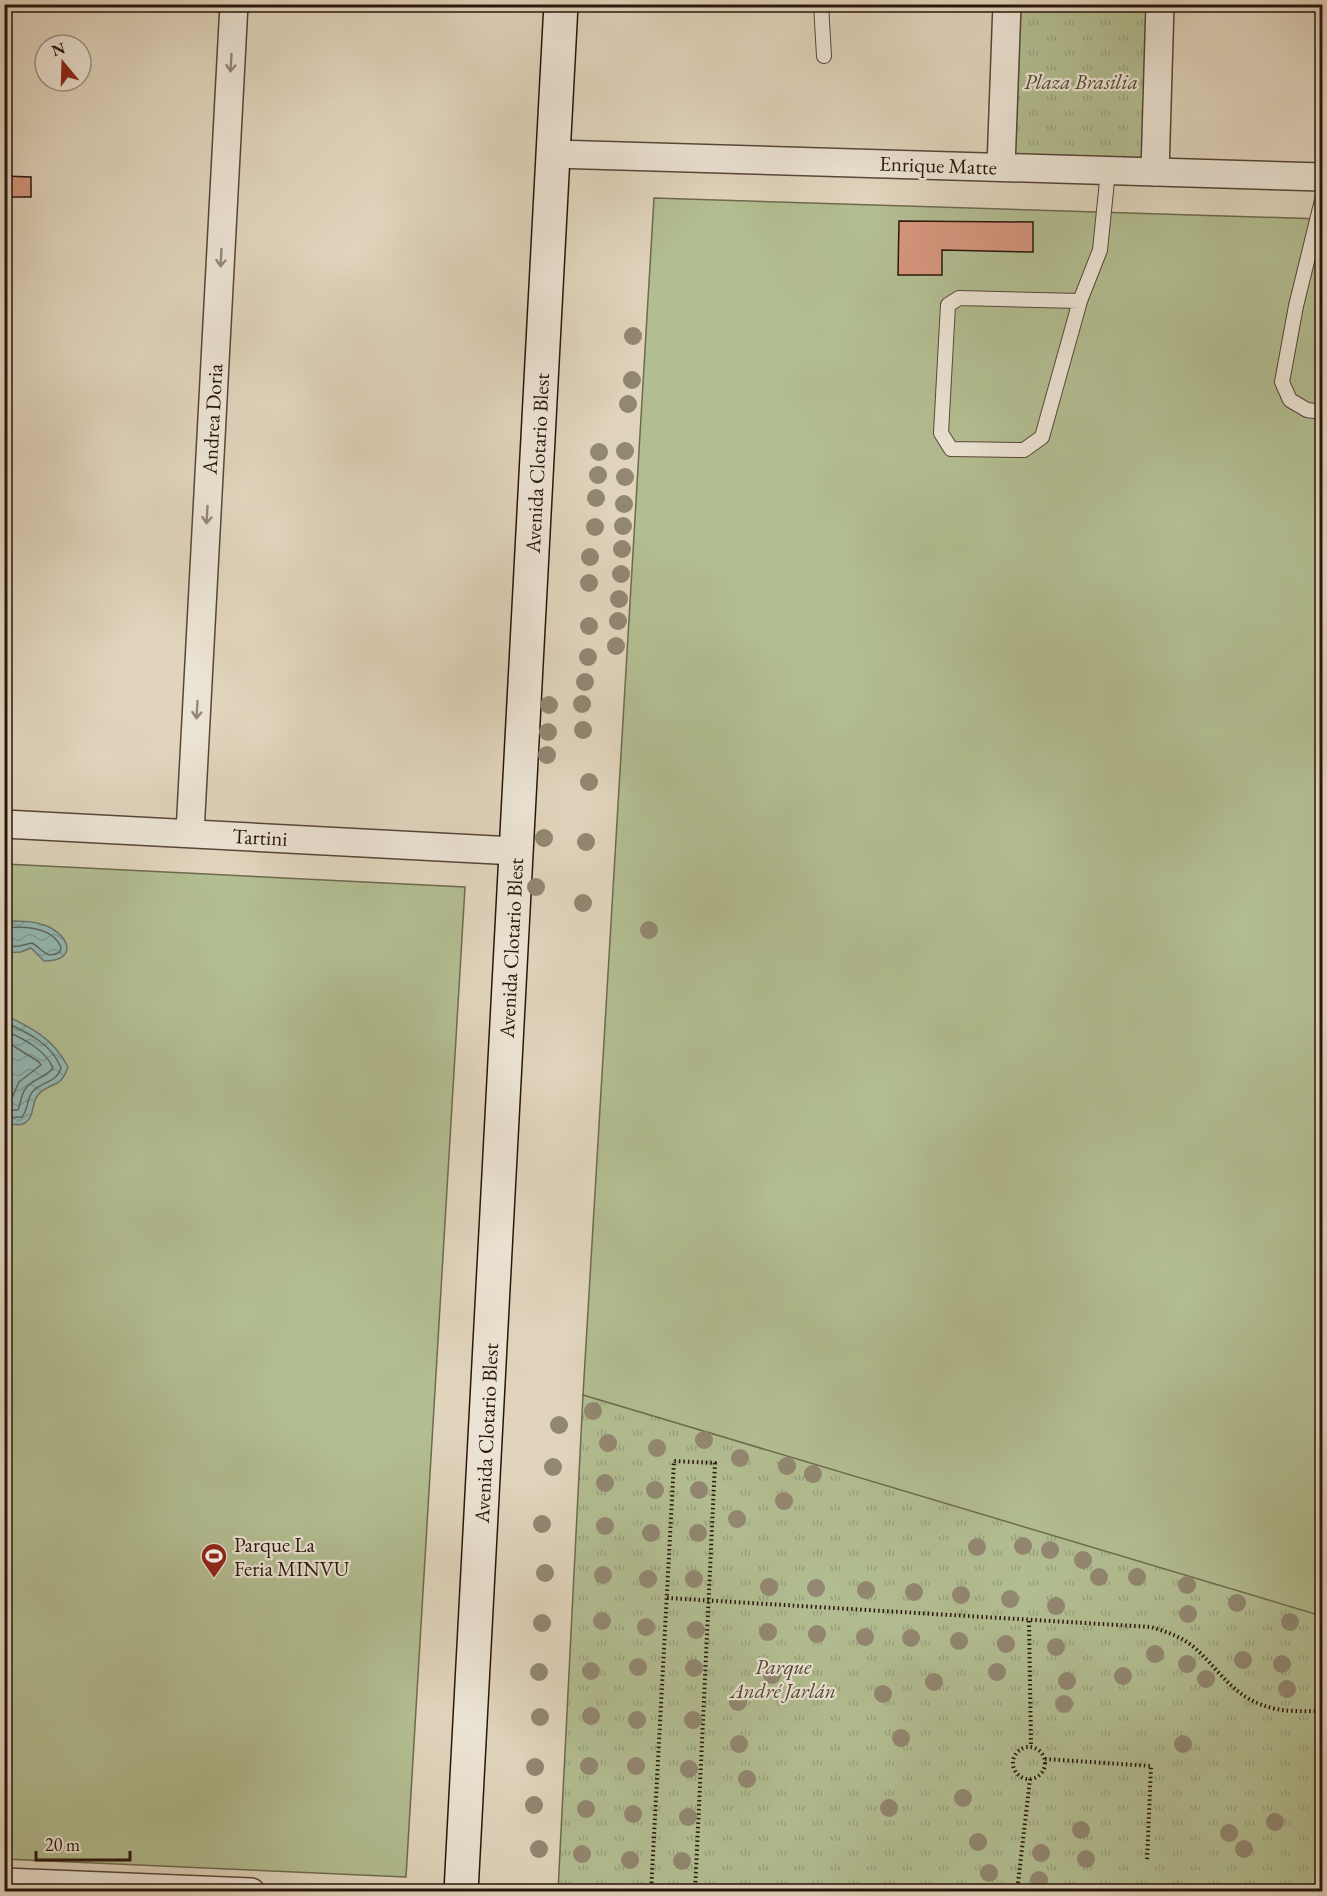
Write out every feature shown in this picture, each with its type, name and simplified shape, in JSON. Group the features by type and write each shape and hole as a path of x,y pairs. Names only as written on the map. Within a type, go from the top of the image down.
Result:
{"main road":[{"name":"Avenida Clotario Blest","path":"461,1892 561,4"}],"street":[{"name":"Andrea Doria","path":"190,833 234,4"},
{"path":"1001,167 1007,4"},
{"path":"1155,172 1160,4"},
{"name":"Enrique Matte","path":"554,154 1323,177"},
{"name":"Tartini","path":"4,824 516,850"},
{"path":"4,1882 63,1888 251,1892"}],"lane":[{"path":"821,4 824,56"},
{"path":"1080,301 959,298 948,305 941,433 951,449 1024,450 1042,437 1080,301 1100,250 1108,171"},
{"path":"1323,200 1296,306 1282,382 1290,400 1307,410 1323,412"}],"path":[{"path":"651,1892 674,1461 715,1462 695,1892"},
{"path":"668,1598 1151,1627 1180,1637 1196,1649 1236,1690 1260,1704 1290,1711 1323,1711"},
{"path":"1029,1621 1031,1746"},
{"path":"1026,1746 1031,1746 1040,1750 1045,1759 1044,1770 1036,1778 1019,1777 1012,1761 1017,1752 1026,1746"},
{"path":"1045,1759 1151,1766 1147,1862"},
{"path":"1017,1892 1030,1779"}],"green space":[{"name":"Plaza Brasilia","path":"1015,5 1151,5 1148,160 1009,157"},
{"path":"654,198 1322,219 1322,1699 583,1395"},
{"name":"Parque La Feria MINVU","path":"5,864 465,887 406,1877 5,1859"},
{"name":"Parque André Jarlán","path":"583,1395 1322,1616 1322,1891 558,1891"}],"water":[{"path":"9,921 33,922 47,926 61,936 67,948 66,953 55,960 44,961 31,948 21,952 5,953 5,923"},
{"path":"5,1015 41,1035 56,1049 68,1067 58,1083 46,1088 38,1095 31,1115 27,1122 21,1125 5,1123"}],"building":[{"path":"4,176 31,177 31,197 4,197"},
{"path":"899,221 1033,222 1033,252 942,250 942,275 898,275"}],"place":[{"name":"Parque La Feria MINVU","path":"214,1579"}]}
